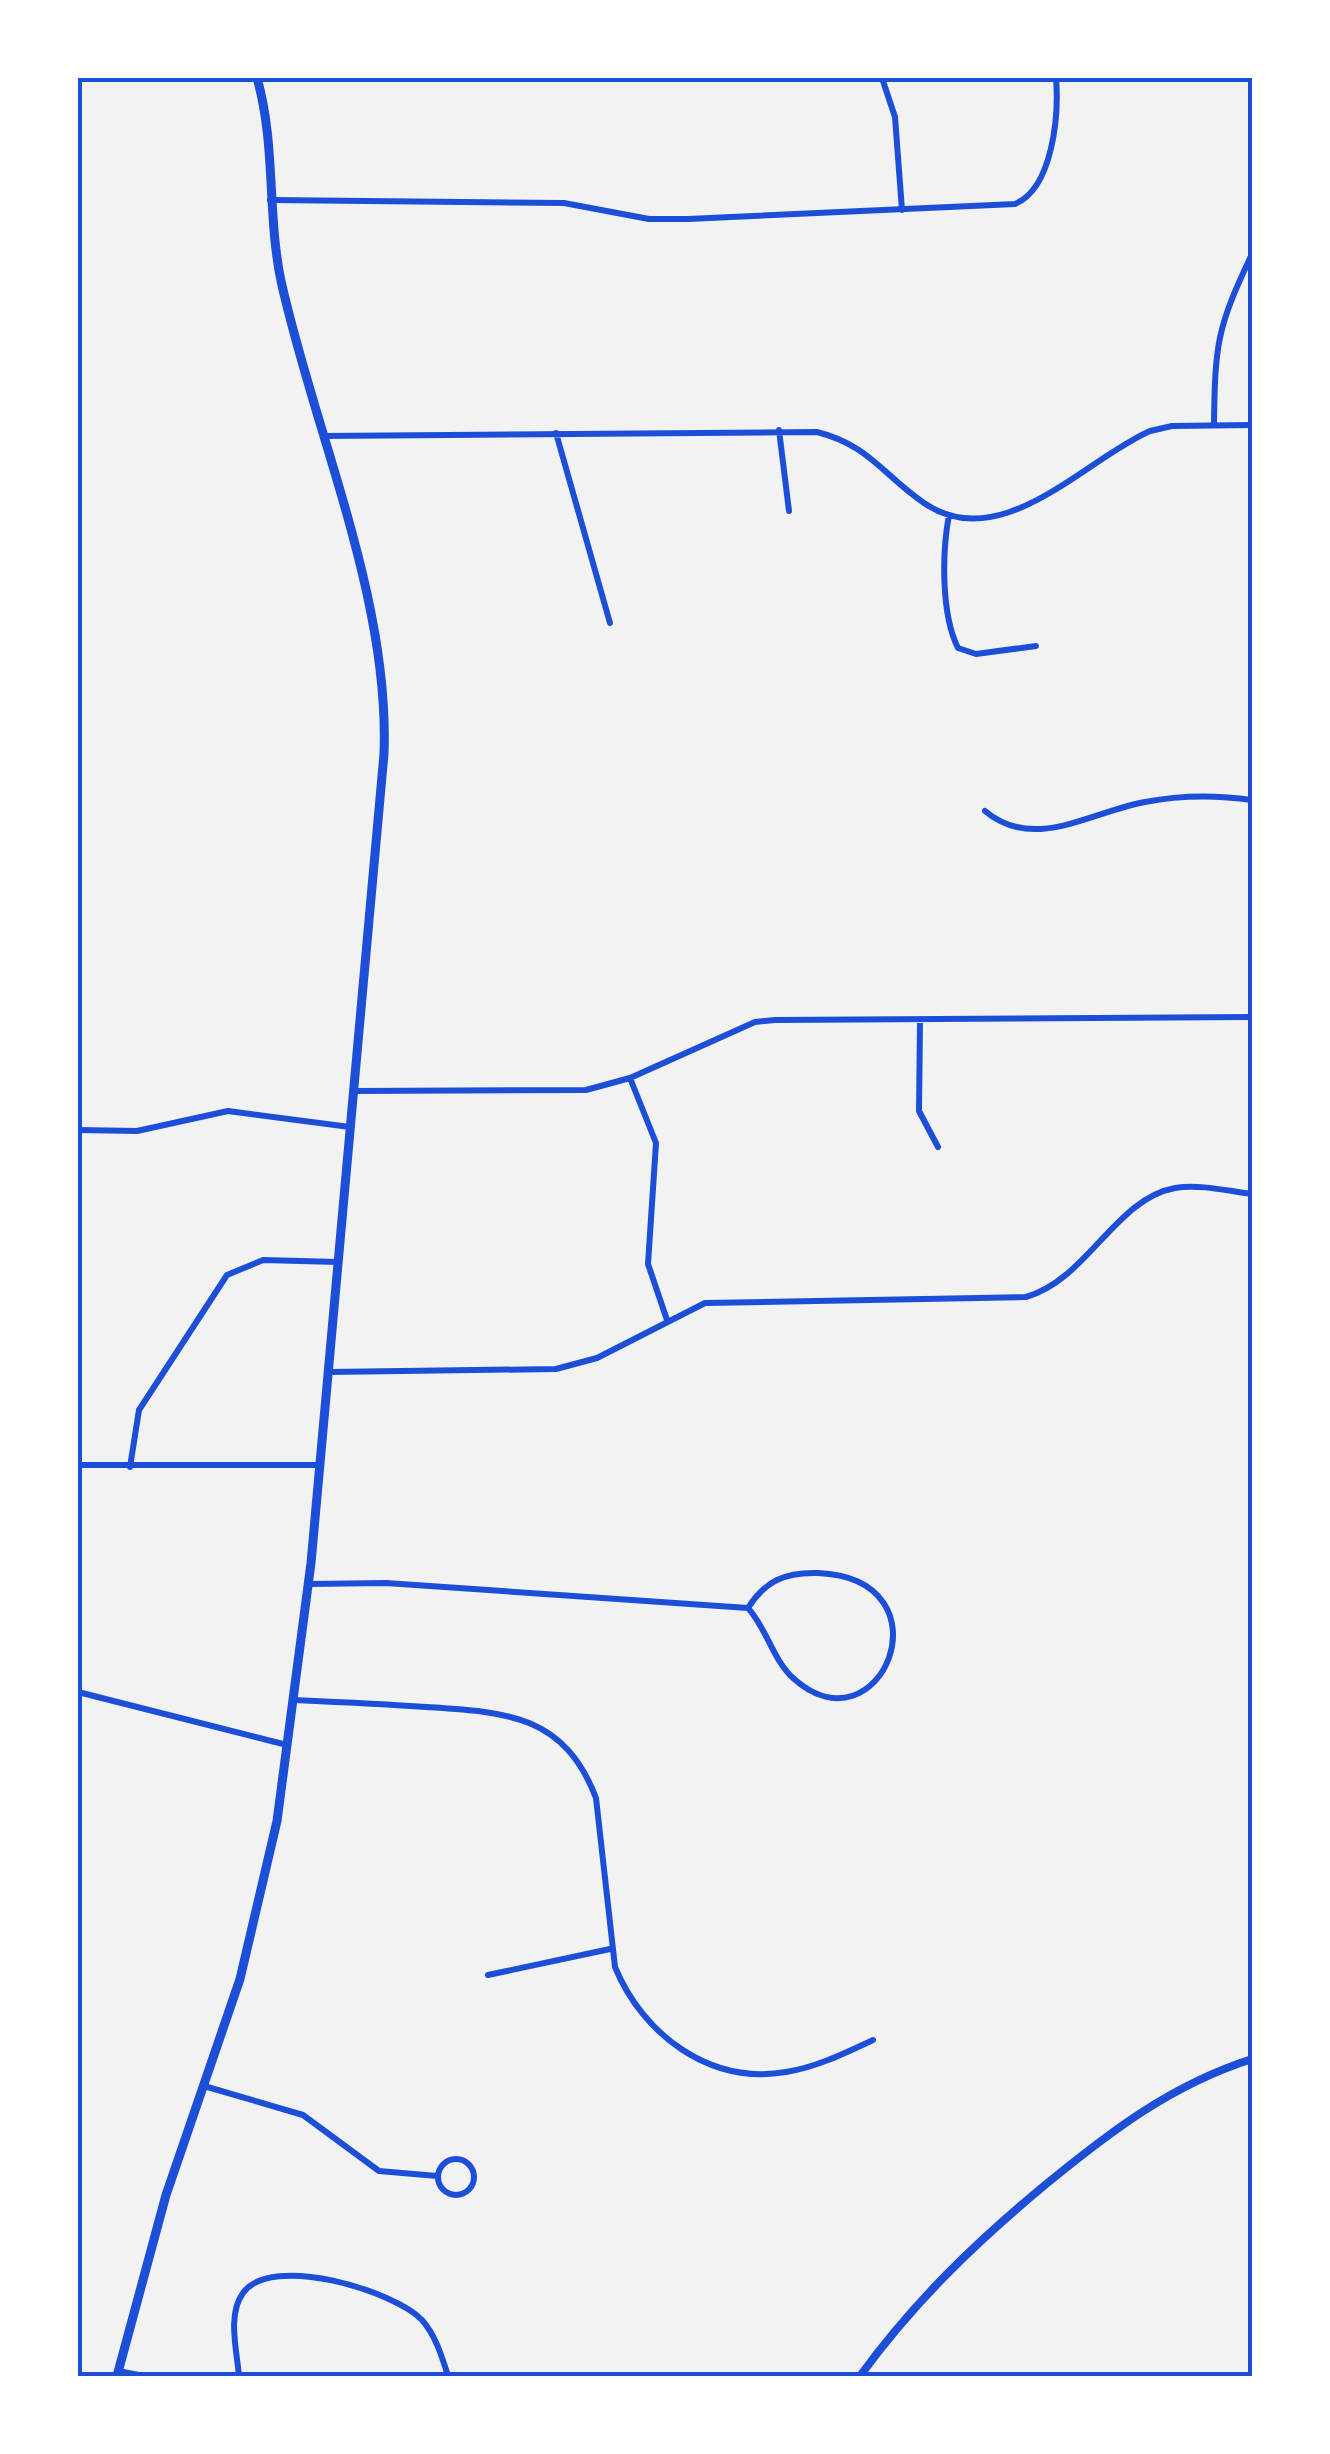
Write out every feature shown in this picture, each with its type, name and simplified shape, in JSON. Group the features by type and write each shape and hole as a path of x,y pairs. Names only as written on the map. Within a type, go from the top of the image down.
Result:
{"main road":[{"path":"118,2374 152,2242 251,1943 270,1858 309,1584 384,754 384,697 369,607 279,271 270,200 268,138 257,78"}],"street":[{"path":"882,78 895,117 902,210"},
{"path":"270,200 564,203 649,219 1000,206 1033,195 1042,177 1054,118 1056,78"},
{"path":"1214,425 1216,338 1231,295 1252,254"},
{"path":"322,436 818,432 864,450 922,502 949,514 976,518 1009,512 1150,431 1252,425"},
{"path":"779,430 789,511"},
{"path":"556,433 610,623"},
{"path":"949,514 946,553 952,628 958,648 976,654 1036,646"},
{"path":"985,811 1013,829 1037,831 1164,799 1252,800"},
{"path":"353,1091 586,1090 630,1078 755,1022 1252,1018"},
{"path":"920,1021 920,1111 938,1147"},
{"path":"630,1078 656,1142 648,1264 666,1320"},
{"path":"78,1130 138,1131 228,1111 350,1127"},
{"path":"328,1372 556,1369 597,1358 705,1303 1026,1297 1059,1282 1135,1208 1159,1192 1191,1187 1252,1194"},
{"path":"130,1467 139,1410 226,1274 263,1260 338,1262"},
{"path":"78,1464 319,1465"},
{"path":"826,1574 852,1580 872,1590 887,1608 894,1635 889,1665 866,1691 837,1696 818,1692 790,1675 748,1608 760,1588 786,1576 826,1574"},
{"path":"309,1584 386,1583 748,1608"},
{"path":"78,1692 288,1746"},
{"path":"294,1700 491,1710 528,1720 554,1738 576,1759 596,1798 610,1949 624,1988 652,2028 680,2050 711,2064 746,2073 785,2072 826,2062 873,2040"},
{"path":"488,1974 610,1949"},
{"path":"860,2376 945,2271 1109,2132 1176,2088 1252,2059"},
{"path":"204,2086 303,2115 379,2171 437,2176"},
{"path":"452,2159 464,2161 474,2176 467,2192 456,2196 444,2192 437,2176 442,2164 452,2159"},
{"path":"239,2376 237,2306 252,2284 280,2274 307,2276 400,2304 430,2331 448,2376"},
{"path":"118,2374 144,2376"}]}
